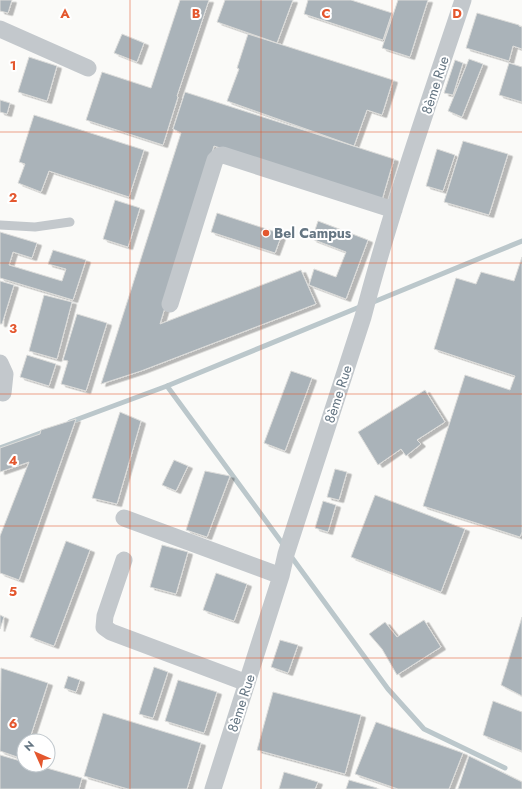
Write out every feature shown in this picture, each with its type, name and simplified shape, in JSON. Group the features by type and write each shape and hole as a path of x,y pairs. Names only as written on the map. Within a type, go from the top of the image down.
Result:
{"street":[{"name":"8ème Rue","path":"213,789 281,576 286,554 363,317 394,210 463,0"},
{"path":"0,29 88,68"},
{"path":"170,304 215,160 219,156 223,155 394,210"},
{"path":"0,363 5,374 3,393"},
{"path":"124,518 281,576"},
{"path":"124,560 105,616 104,627 111,632 247,683"}],"lane":[{"path":"0,225 35,228 70,222"}],"building":[{"path":"0,0 12,0 8,13 0,11"},
{"path":"180,0 209,0 177,96 178,97 163,145 86,120 102,72 151,88"},
{"path":"225,0 293,0 277,43 217,22"},
{"path":"308,0 351,0 392,13 383,40 304,14"},
{"path":"398,0 428,0 410,57 382,48"},
{"path":"477,13 522,27 522,49 513,46 509,61 466,48"},
{"path":"122,34 144,43 137,62 114,53"},
{"path":"248,34 393,80 382,115 367,110 354,146 227,101 239,69 237,68"},
{"path":"29,57 57,66 47,101 18,92"},
{"path":"469,59 483,64 462,117 448,111"},
{"path":"455,60 463,63 453,95 444,93"},
{"path":"509,63 522,67 522,102 499,95"},
{"path":"185,92 394,159 382,200 214,146 160,324 301,270 316,304 141,371 101,384 181,133 173,129"},
{"path":"0,100 10,103 7,114 0,112"},
{"path":"34,115 144,150 129,197 49,171 41,192 18,183 25,164 19,162"},
{"path":"463,141 508,154 489,215 444,202"},
{"path":"437,149 455,155 443,191 426,186"},
{"path":"115,200 140,208 128,247 103,239"},
{"path":"217,213 282,234 275,253 211,232"},
{"path":"318,221 368,240 346,299 309,285 314,269 336,277 346,252 312,239"},
{"path":"0,232 37,243 32,258 13,252 9,265 62,281 66,269 48,264 53,250 86,260 73,300 0,278"},
{"path":"522,257 522,532 520,537 423,506 465,375 510,390 515,376 434,349 456,278 476,284 481,272 514,281"},
{"path":"0,281 14,285 2,324 0,324"},
{"path":"44,295 72,302 57,359 29,351"},
{"path":"77,314 107,323 86,391 61,384 68,361 63,360"},
{"path":"27,355 56,364 49,386 20,377"},
{"path":"291,371 312,378 285,451 264,443"},
{"path":"425,390 445,422 417,440 421,444 406,456 401,449 378,465 358,432"},
{"path":"120,412 141,421 117,504 92,498"},
{"path":"76,419 19,580 0,573 0,536 29,462 0,472 0,448 40,434 41,430"},
{"path":"174,460 188,466 176,491 162,485"},
{"path":"335,469 347,472 339,500 327,497"},
{"path":"205,471 230,476 207,537 186,530"},
{"path":"375,495 465,529 441,592 351,557"},
{"path":"323,501 336,505 328,532 315,528"},
{"path":"66,541 90,550 54,646 30,637"},
{"path":"162,545 188,552 176,594 150,587"},
{"path":"216,573 247,584 234,621 203,610"},
{"path":"0,615 4,617 0,629"},
{"path":"522,617 522,696 501,685"},
{"path":"424,620 441,647 397,675 382,649 369,634 385,622 397,637"},
{"path":"280,640 298,645 288,673 271,667"},
{"path":"154,667 168,672 153,718 139,714"},
{"path":"1,668 48,683 32,733 16,733 16,757 0,751"},
{"path":"68,676 80,680 76,692 64,688"},
{"path":"178,680 217,692 204,733 165,721"},
{"path":"273,692 361,715 345,774 257,750"},
{"path":"493,701 522,712 522,751 483,735"},
{"path":"103,713 201,743 187,789 128,789 84,776"},
{"path":"376,722 463,753 449,789 398,789 355,774"},
{"path":"0,755 16,760 16,773 56,773 56,771 82,778 79,789 0,789"},
{"path":"469,756 522,782 522,789 458,789"},
{"path":"284,772 318,782 315,789 279,789"},
{"path":"349,780 377,788 377,789 346,789"}],"waterway":[{"path":"371,303 522,241"},
{"path":"70,422 167,386 362,306"},
{"path":"167,386 285,547"},
{"path":"0,448 46,431"},
{"path":"290,555 388,689 424,729 505,768"}],"place":[{"name":"Bel Campus","path":"266,233"}]}
